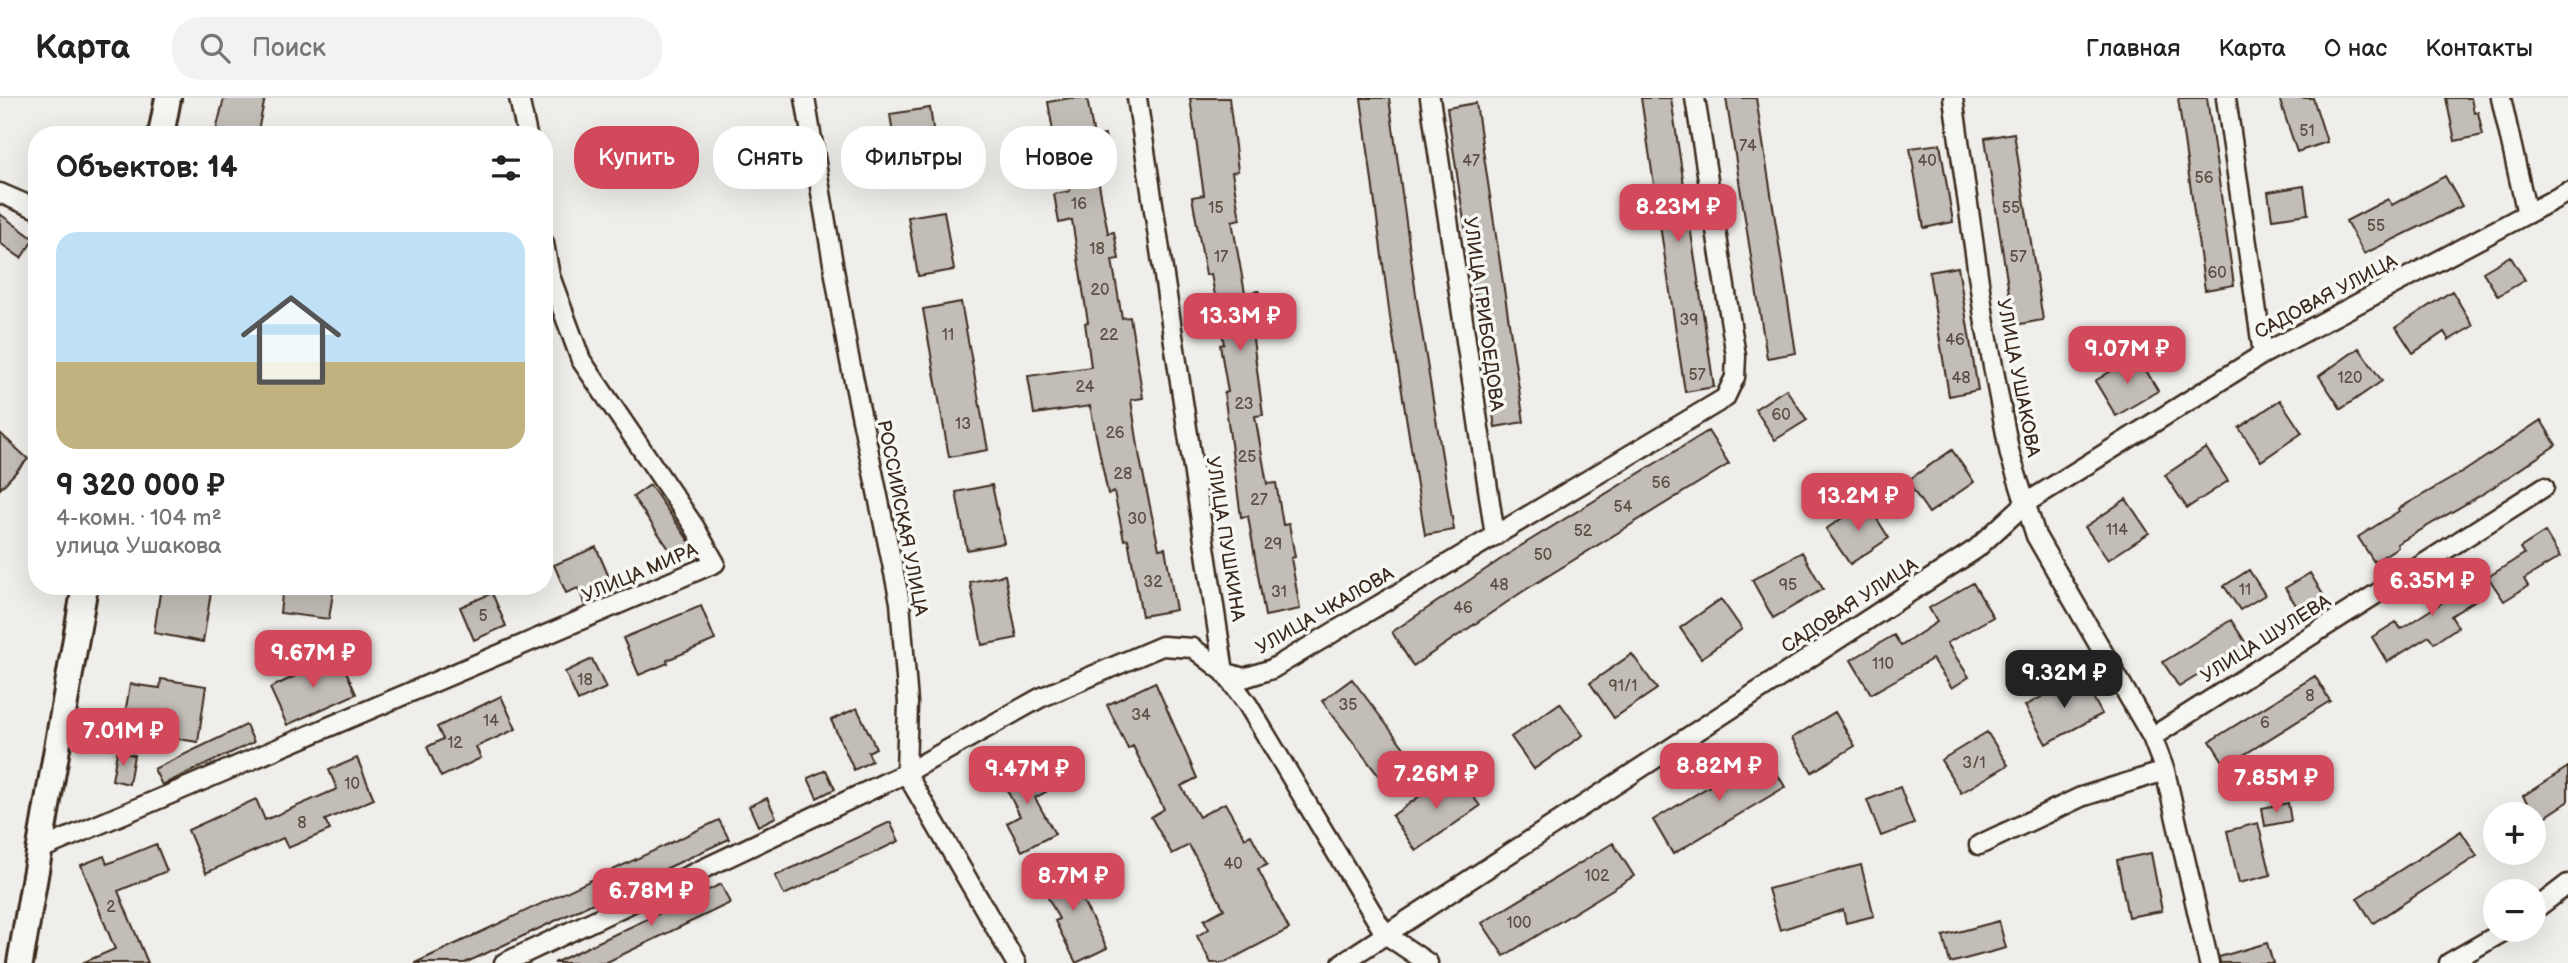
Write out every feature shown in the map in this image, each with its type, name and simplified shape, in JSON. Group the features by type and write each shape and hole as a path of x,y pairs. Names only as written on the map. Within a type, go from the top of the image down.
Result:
{"main road":[{"path":"163,126 168,98"},
{"path":"20,963 83,595"}],"street":[{"path":"519,98 525,126"},
{"name":"РОССИЙСКАЯ УЛИЦА","path":"805,98 848,352 900,602 908,702 906,774"},
{"name":"УЛИЦА ПУШКИНА","path":"1137,98 1224,672 1248,705 1385,934 1428,963"},
{"name":"УЛИЦА ГРИБОЕДОВА","path":"1430,98 1495,536"},
{"name":"УЛИЦА ЧКАЛОВА","path":"1224,672 1244,678 1272,669 1725,398 1735,377 1736,356 1695,98"},
{"name":"УЛИЦА УШАКОВА","path":"1953,98 1985,324 2010,455 2036,536 2152,737 2165,771 2209,963"},
{"path":"2226,98 2263,354"},
{"path":"2501,98 2527,214"},
{"name":"САДОВАЯ УЛИЦА","path":"1342,963 1976,550 2026,503 2263,354 2568,192"},
{"path":"0,193 28,205"},
{"name":"УЛИЦА МИРА","path":"41,849 715,563 694,526 580,360 553,284"},
{"name":"УЛИЦА ШУЛЕВА","path":"2152,737 2544,487"},
{"path":"504,963 906,774 1040,698 1162,646 1193,648 1224,672"},
{"path":"1979,845 2081,797 2165,771"},
{"path":"906,774 1016,963"},
{"path":"2546,901 2568,884"},
{"path":"2449,963 2485,942"}],"building":[{"path":"224,98 265,98 259,126 217,126"},
{"path":"1087,98 1092,126 1052,126 1048,102"},
{"path":"1190,98 1229,98 1238,171 1232,172 1240,219 1232,221 1245,293 1259,291 1263,314 1250,317 1263,415 1255,416 1267,484 1276,483 1283,525 1289,524 1295,557 1291,558 1300,609 1265,616 1248,516 1241,517 1224,393 1228,392 1220,345 1224,344 1211,274 1206,275 1192,197 1204,195"},
{"path":"1361,98 1389,98 1416,295 1454,530 1425,535 1390,317"},
{"path":"1641,98 1671,98 1714,387 1685,392"},
{"path":"1726,98 1756,98 1796,353 1767,358"},
{"path":"2178,98 2207,98 2234,285 2205,290"},
{"path":"2279,98 2313,98 2327,142 2297,152"},
{"path":"2446,98 2471,98 2474,113 2478,112 2483,135 2455,141"},
{"path":"1476,103 1524,422 1495,427 1447,108"},
{"path":"930,108 933,126 892,126 890,114"},
{"path":"2014,133 2043,320 2014,325 1985,138"},
{"path":"1940,144 1953,222 1924,228 1910,148"},
{"path":"2445,176 2462,206 2364,254 2346,221 2388,199 2392,205"},
{"path":"2304,186 2308,214 2272,219 2268,192"},
{"path":"1100,189 1108,233 1114,232 1119,259 1112,260 1122,318 1130,317 1143,398 1131,400 1140,459 1159,549 1165,548 1176,610 1142,616 1128,539 1124,540 1114,492 1108,494 1090,406 1034,414 1028,376 1091,367 1085,323 1088,322 1072,220 1059,223 1054,194"},
{"path":"944,211 954,270 918,276 908,217"},
{"path":"0,214 28,235 28,248 21,258 0,243"},
{"path":"2510,256 2525,280 2498,296 2483,272"},
{"path":"1958,267 1978,390 1949,396 1929,272"},
{"path":"2452,291 2473,326 2449,340 2444,332 2413,353 2396,327"},
{"path":"961,302 988,450 949,457 923,309"},
{"path":"2359,348 2382,381 2341,409 2319,376"},
{"path":"2137,355 2158,391 2116,416 2095,381"},
{"path":"1786,389 1807,420 1775,440 1755,409"},
{"path":"2280,400 2302,433 2261,461 2239,428"},
{"path":"2541,420 2556,445 2486,492 2397,544 2398,547 2374,562 2358,537"},
{"path":"1708,431 1729,464 1522,592 1413,666 1392,632 1519,547"},
{"path":"0,433 28,459 0,489"},
{"path":"2206,448 2228,481 2187,508 2165,475"},
{"path":"1952,450 1974,482 1929,513 1907,481"},
{"path":"650,485 691,544 674,556 633,497"},
{"path":"992,485 1004,543 967,550 956,492"},
{"path":"2126,499 2149,533 2108,560 2085,527"},
{"path":"1866,502 1889,538 1850,564 1826,529"},
{"path":"2545,532 2560,557 2524,579 2528,586 2504,601 2488,577 2524,554 2520,548"},
{"path":"596,547 615,591 585,604 578,588 566,593 554,565"},
{"path":"1802,552 1823,589 1773,618 1752,580"},
{"path":"2472,567 2488,592 2451,616 2458,627 2434,643 2429,636 2387,662 2372,637 2396,622 2401,629 2455,594 2448,583"},
{"path":"2249,570 2265,595 2240,610 2224,586"},
{"path":"2310,573 2325,598 2301,613 2285,588"},
{"path":"1005,575 1017,638 982,645 970,582"},
{"path":"1973,583 1993,617 1947,643 1969,677 1952,688 1932,659 1871,694 1851,660 1894,635 1901,646 1937,622 1929,608"},
{"path":"160,595 211,595 203,642 154,633"},
{"path":"282,595 333,595 329,619 280,613"},
{"path":"493,595 506,626 474,640 460,607"},
{"path":"1721,599 1742,629 1701,658 1680,628"},
{"path":"701,606 715,640 639,675 623,638"},
{"path":"2231,620 2247,645 2179,687 2163,662"},
{"path":"1632,654 1657,689 1614,718 1590,683"},
{"path":"339,655 356,694 287,725 270,688"},
{"path":"592,659 606,688 578,701 565,672"},
{"path":"2081,675 2102,714 2046,744 2025,706"},
{"path":"2315,676 2330,701 2226,766 2210,741"},
{"path":"161,679 206,686 198,742 146,734 148,717 125,714 130,684 160,688"},
{"path":"1352,679 1411,757 1381,779 1322,701"},
{"path":"1155,682 1197,778 1181,786 1199,817 1225,803 1245,838 1251,835 1267,865 1258,869 1289,929 1224,963 1211,963 1197,936 1209,929 1204,920 1224,909 1189,845 1172,854 1151,817 1164,809 1133,746 1128,749 1107,705"},
{"path":"501,696 516,729 476,747 481,758 441,777 427,747 443,739 437,727"},
{"path":"1560,703 1583,735 1534,769 1511,737"},
{"path":"857,708 876,748 868,752 872,761 854,770 831,720"},
{"path":"1835,712 1855,746 1812,772 1792,738"},
{"path":"246,725 254,742 162,785 154,769"},
{"path":"1987,732 2008,765 1961,793 1941,760"},
{"path":"117,752 134,755 129,784 112,780"},
{"path":"1765,753 1785,787 1673,854 1653,820"},
{"path":"357,758 374,799 325,820 330,830 288,848 283,838 206,873 188,830 256,799 265,820 337,789 329,770"},
{"path":"1024,761 1031,775 1039,771 1049,790 1035,798 1055,834 1022,851 1007,823 1020,816 999,774"},
{"path":"2568,767 2568,802 2546,816 2546,802 2527,802 2523,796"},
{"path":"826,770 835,789 817,798 808,778"},
{"path":"1455,771 1480,806 1416,851 1392,816"},
{"path":"1900,787 1914,824 1881,836 1867,800"},
{"path":"767,798 776,817 758,826 749,806"},
{"path":"2288,803 2291,821 2265,826 2262,808"},
{"path":"719,820 729,839 504,945 465,963 415,963"},
{"path":"890,822 899,841 784,895 775,876"},
{"path":"2258,823 2271,875 2239,883 2227,831"},
{"path":"2461,831 2477,856 2373,923 2357,898"},
{"path":"1613,843 1634,876 1504,956 1482,923"},
{"path":"156,844 167,871 118,891 148,963 82,963 115,949 81,865 104,856 107,864"},
{"path":"2151,853 2162,911 2128,917 2117,860"},
{"path":"1072,863 1089,896 1082,899 1107,948 1076,963 1055,921 1059,919 1039,880"},
{"path":"1861,865 1874,916 1846,923 1843,910 1780,930 1768,889"},
{"path":"721,884 730,903 605,963 554,963"},
{"path":"1999,921 2006,948 1950,963 1943,936"},
{"path":"2267,943 2273,963 2220,963 2219,957"}]}
